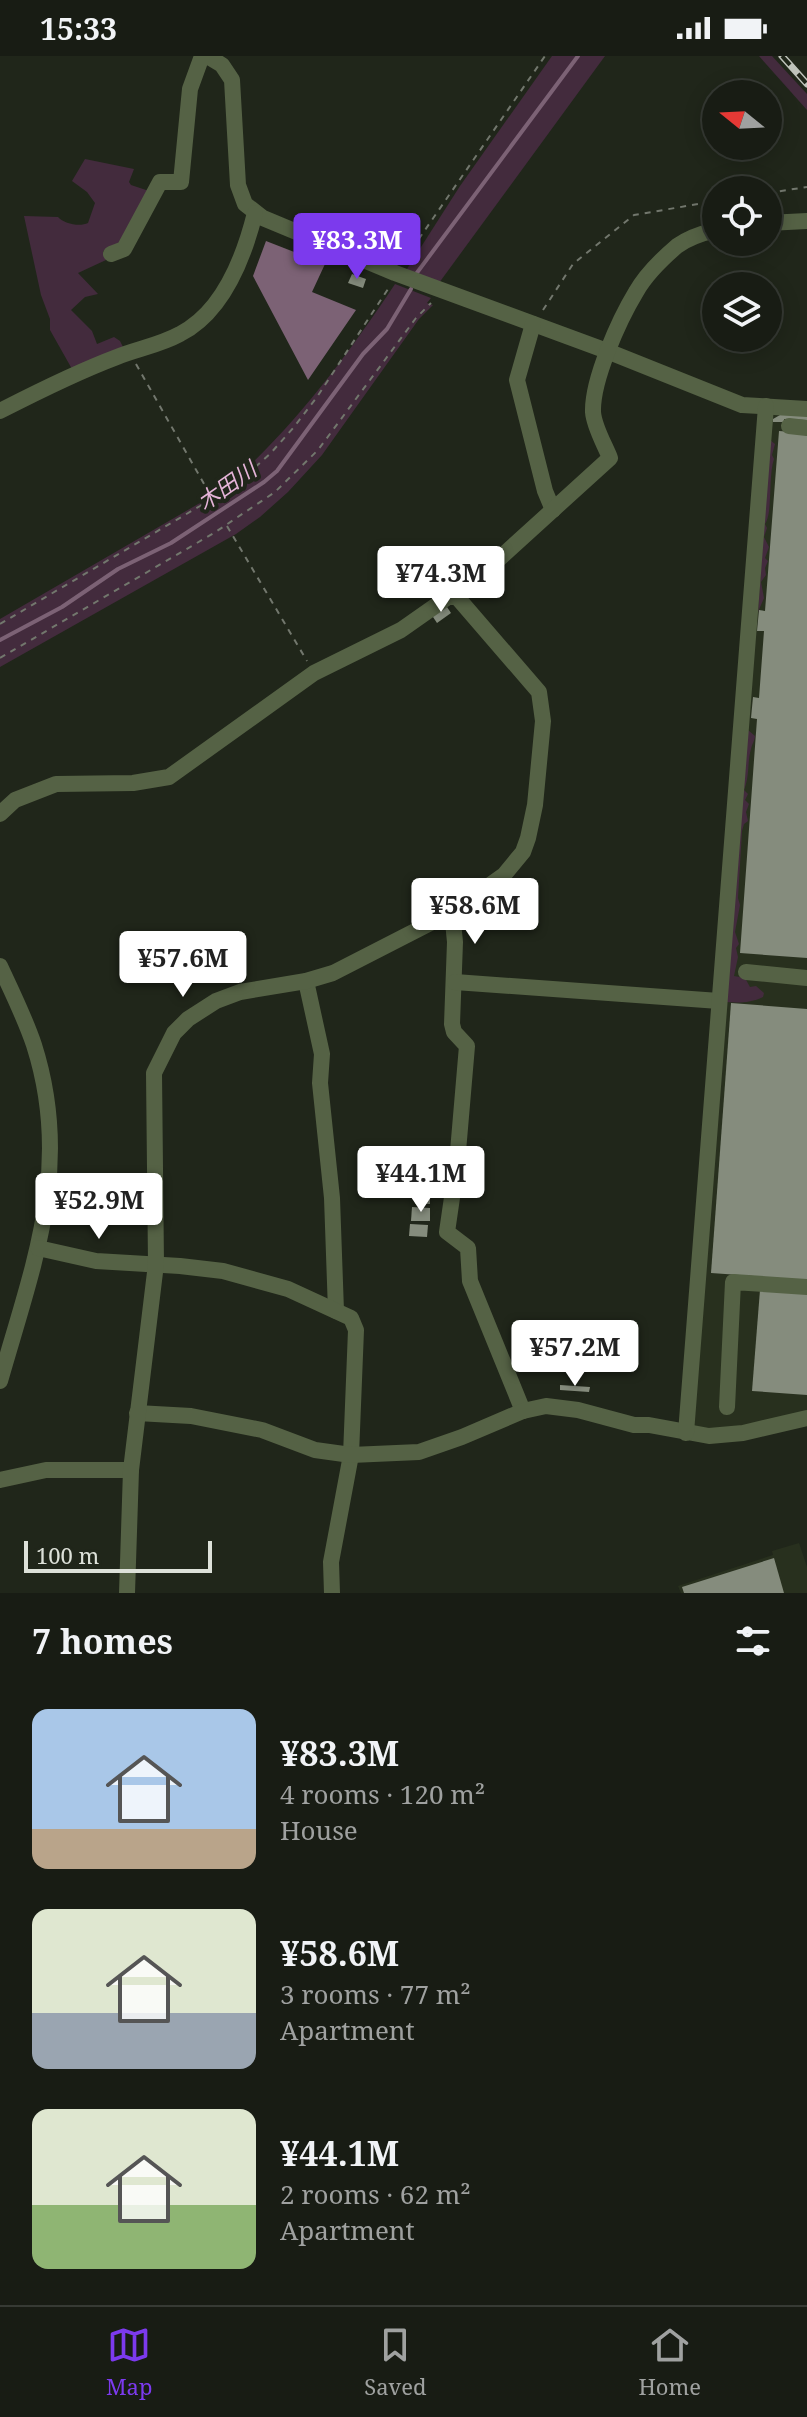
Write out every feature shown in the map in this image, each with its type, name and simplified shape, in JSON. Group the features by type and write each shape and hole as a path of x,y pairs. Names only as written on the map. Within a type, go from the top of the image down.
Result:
{"street":[{"path":"111,254 124,249 160,182 181,182 190,89 205,56 222,65 232,80 238,185 241,196 255,213 280,227 395,273 607,351 742,405 807,409"},
{"path":"0,411 193,327 212,309 238,263 255,213"},
{"path":"782,222 807,221"},
{"path":"0,814 15,800 56,784 133,783 169,777 314,673 401,630 448,597 457,597 610,458 593,414 607,351 637,289 678,245 702,234"},
{"path":"533,324 517,380 530,436 553,510"},
{"path":"686,1433 766,406"},
{"path":"789,426 807,428"},
{"path":"127,1593 131,1470 156,1264 154,1073 174,1033 188,1019 228,997 333,973 452,912 498,881 523,852 535,805 543,721 539,692 457,597"},
{"path":"452,912 455,982 452,1024 454,1032 467,1046 457,1163 447,1232 468,1248 470,1281 523,1411"},
{"path":"0,966 33,1043 47,1102 51,1135 49,1194 38,1248 3,1356 0,1381"},
{"path":"746,972 807,978"},
{"path":"306,981 322,1054 320,1083 332,1198 336,1311"},
{"path":"455,982 719,1001"},
{"path":"38,1248 96,1261 223,1271 288,1289 351,1318 356,1330 351,1455 331,1562 332,1593"},
{"path":"727,1407 733,1282 807,1287"},
{"path":"137,1413 191,1416 262,1430 315,1450 351,1455 419,1452 523,1411 561,1406 634,1425 709,1436 743,1433 807,1418"},
{"path":"0,1480 46,1470 131,1470"}],"path":[{"path":"0,624 212,499 261,463 294,427 376,309 395,273 545,56"},
{"path":"782,191 807,187"},
{"path":"533,324 573,264 634,215 702,203"},
{"path":"0,658 227,525 275,492 318,450 416,318 441,290"},
{"path":"130,353 212,499"},
{"path":"227,525 314,673"}],"shaded area":[{"path":"552,56 605,56 439,283 405,272 460,186"},
{"path":"759,56 772,56 807,94 807,110 782,80"},
{"path":"85,159 134,169 129,182 131,185 149,191 121,245 103,251 106,260 78,273 98,294 85,297 71,310 92,331 97,344 114,337 123,347 72,369 50,330 50,319 41,295 24,216 58,217 77,225 88,223 95,203 87,192 72,181"},
{"path":"266,241 325,264 312,292 356,310 308,380 253,276"},
{"path":"395,284 431,298 427,303 433,305 419,319 322,455 288,492 236,534 0,667 0,619 224,489 295,418 357,339"},
{"path":"771,410 807,412 807,1413 746,1428 692,1429"},
{"path":"770,440 775,444 764,537 769,547 765,558 768,561 766,575 761,582 764,598 758,612"},
{"path":"748,730 755,736 744,790 748,794 745,800 749,804 746,812 748,821 742,831 740,905 735,932 739,944 734,976 745,978 750,987 756,986 764,993 763,997 754,1000 725,1002"},
{"path":"799,1543 807,1567 807,1593 681,1593 678,1586 773,1555 772,1551"}],"building":[{"path":"352,274 366,279 363,288 348,283"},
{"path":"807,414 807,420 773,422 780,415"},
{"path":"779,431 807,433 807,958 740,953 757,719 751,718 753,697 759,698 764,631 757,631 759,610 765,611"},
{"path":"445,604 451,613 437,623 431,614"},
{"path":"731,1003 807,1009 807,1280 711,1273"},
{"path":"415,1174 434,1174 433,1186 415,1186"},
{"path":"415,1190 430,1190 430,1204 415,1204"},
{"path":"412,1207 430,1208 430,1221 411,1221"},
{"path":"410,1224 428,1225 427,1237 409,1236"},
{"path":"760,1290 807,1293 807,1395 752,1391"},
{"path":"560,1385 590,1387 589,1392 560,1390"},
{"path":"774,1558 784,1593 684,1593 682,1587"}],"waterway":[{"name":"木田川","path":"416,274 578,56"},
{"name":"木田川","path":"0,640 62,607 118,569 171,543 277,471 363,354 387,329 411,289"}],"railway":[{"path":"782,56 807,84"}]}
